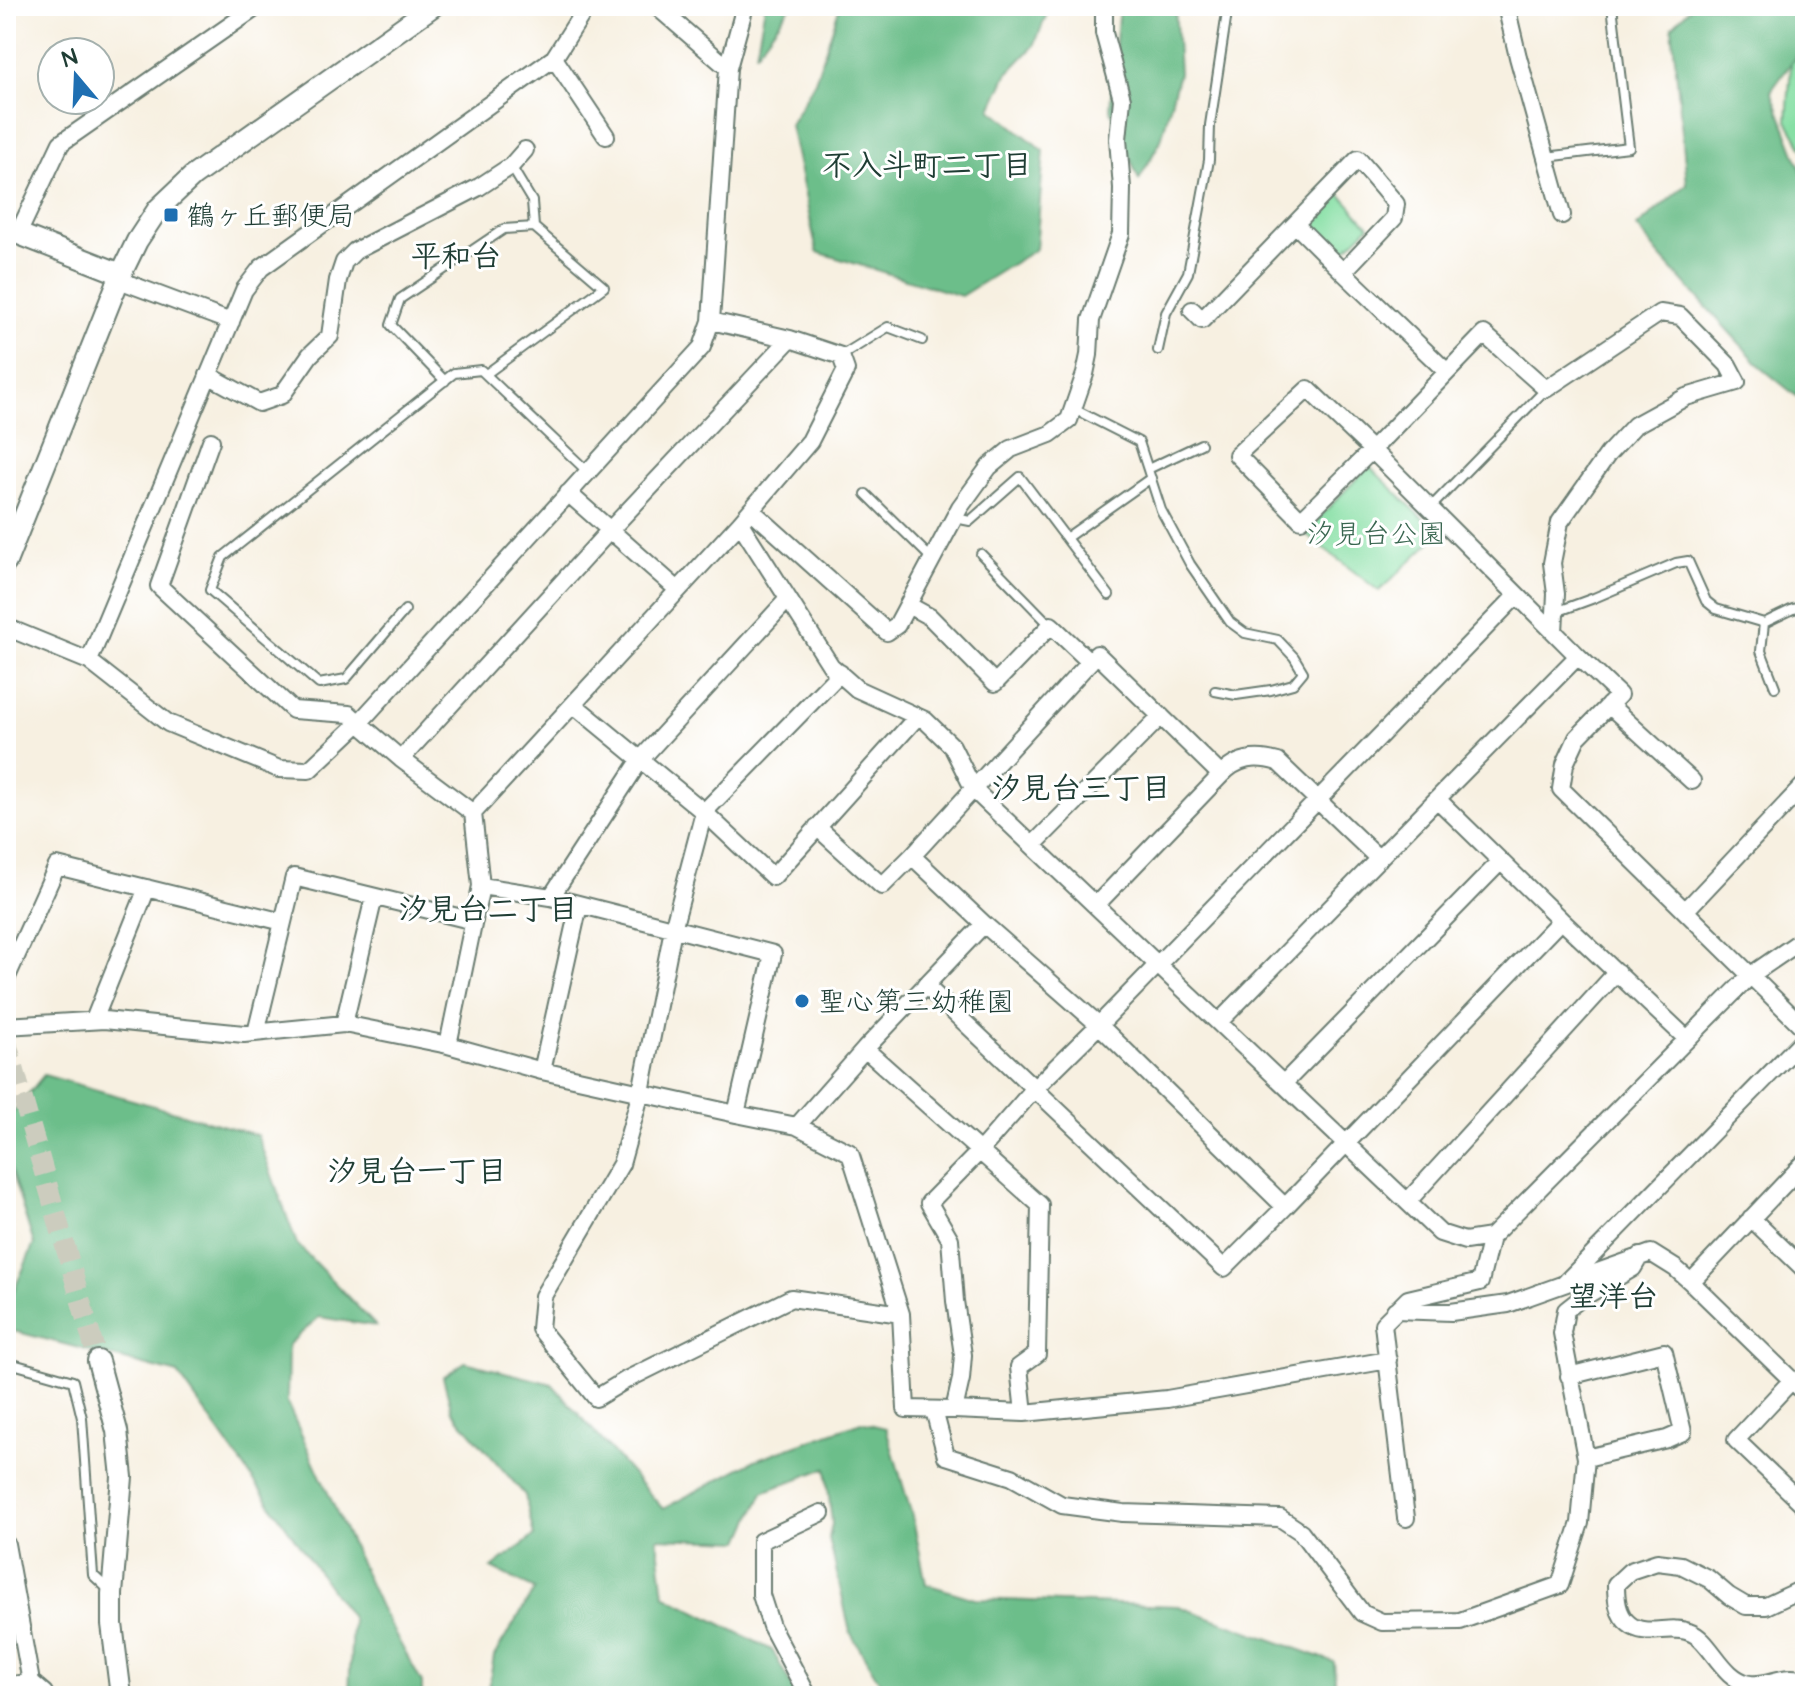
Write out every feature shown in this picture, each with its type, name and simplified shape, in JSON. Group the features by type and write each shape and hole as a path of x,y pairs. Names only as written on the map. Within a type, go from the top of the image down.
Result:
{"street":[{"path":"231,322 12,232 61,143 258,6"},
{"path":"6,562 120,277 137,241 158,209 193,176 433,6"},
{"path":"89,661 244,290 261,268 554,58 587,6"},
{"path":"656,6 728,68"},
{"path":"6,627 89,661 168,723 279,769 309,770 359,723 702,347 711,321 728,68 745,6"},
{"path":"746,517 887,632 897,625 955,518 989,467 1011,449 1050,434 1069,420 1089,355 1091,320 1121,234 1122,188 1118,139 1122,99 1104,33 1104,6"},
{"path":"1506,6 1562,215"},
{"path":"554,58 606,136"},
{"path":"208,375 259,403 282,395 310,355 330,336 338,280 344,262 355,251 479,187 511,166 525,150"},
{"path":"1192,310 1202,320 1358,159 1396,204 1394,218 1343,272"},
{"path":"1295,224 1447,372"},
{"path":"1554,632 1556,594 1552,563 1560,522 1608,454 1635,425 1660,411 1686,397 1737,382 1728,365 1680,316 1660,313 1546,389 1484,334 1372,450 1301,520 1237,455 1308,389 1372,450 1430,509 1578,656 1619,695 1577,738 1565,764 1561,789 1805,1029"},
{"path":"473,813 746,517 810,441 846,370 841,356 790,339 711,321"},
{"path":"401,759 790,339"},
{"path":"211,441 159,586 293,710 349,714 401,759 473,813 481,886 448,1045"},
{"path":"568,493 678,590"},
{"path":"746,517 788,599 831,666 857,689 925,720 952,746 974,790 1440,1233 1465,1241 1491,1237"},
{"path":"954,1410 963,1355 950,1239 929,1203 1035,1088 1517,595"},
{"path":"551,897 641,759 788,599"},
{"path":"908,605 930,617 995,683 1051,625 1090,662"},
{"path":"817,827 882,886 1097,654 1221,775"},
{"path":"1219,1022 1578,656"},
{"path":"840,673 704,812 673,929 641,1092 621,1164 543,1296 540,1329 596,1398 791,1298 901,1314"},
{"path":"573,704 704,812 773,877 917,717"},
{"path":"1609,705 1692,781"},
{"path":"1033,845 1161,716"},
{"path":"1096,905 1230,765 1246,759 1265,757 1278,762 1379,859"},
{"path":"1686,910 1805,784"},
{"path":"1437,799 1687,1039"},
{"path":"912,856 1099,1025 1285,1207"},
{"path":"1284,1083 1501,861"},
{"path":"6,979 57,866 283,922"},
{"path":"256,1033 294,877 474,921"},
{"path":"481,886 551,897 773,954 736,1114"},
{"path":"94,1020 147,888"},
{"path":"344,1024 374,897"},
{"path":"542,1071 579,905"},
{"path":"925,985 1224,1268 1561,920"},
{"path":"797,1126 865,1049 984,924"},
{"path":"1406,1518 1383,1324 1408,1299 1480,1282 1491,1237 1751,975 1805,938"},
{"path":"1408,1201 1617,972"},
{"path":"6,1026 104,1020 244,1034 344,1024 797,1126 850,1153 901,1314 906,1409 1024,1413 1167,1399 1388,1360"},
{"path":"1564,1284 1805,1038"},
{"path":"865,1049 1040,1205 1037,1354 1019,1367 1024,1413"},
{"path":"1691,1282 1805,1162"},
{"path":"1751,1218 1805,1270"},
{"path":"1395,1310 1451,1312 1508,1304 1651,1253 1691,1282 1805,1393"},
{"path":"934,1410 946,1456 1012,1477 1062,1505 1123,1513 1280,1518 1301,1532 1362,1613 1382,1622 1460,1621 1560,1585 1580,1523 1586,1458 1562,1333 1566,1310 1633,1268 1640,1256"},
{"path":"1569,1376 1664,1352 1683,1432 1667,1439 1586,1458"},
{"path":"98,1361 117,1431 122,1477 112,1594 112,1624 121,1696"},
{"path":"1792,1380 1736,1440 1805,1506"},
{"path":"808,1696 771,1626 761,1595 761,1541 821,1513"},
{"path":"6,1544 31,1682 45,1696"},
{"path":"1805,1590 1766,1606 1746,1606 1709,1579 1681,1565 1657,1562 1630,1571 1616,1584 1615,1601 1625,1622 1638,1631 1670,1629 1691,1632 1731,1675 1750,1684 1795,1677 1805,1681"},
{"path":"6,1686 31,1682"}],"lane":[{"path":"1158,350 1166,313 1188,273 1209,160 1210,125 1228,6"},
{"path":"1546,157 1629,147 1612,6"},
{"path":"511,166 532,201 534,227"},
{"path":"445,381 391,325 400,299 504,229 534,227 604,287 486,374"},
{"path":"841,356 888,327 922,340"},
{"path":"405,610 346,679 319,684 210,590 223,557 454,373 481,370 588,472"},
{"path":"1430,509 1546,389"},
{"path":"1073,409 1139,442 1161,510 1190,564 1230,622 1245,633 1278,640 1303,672 1293,684 1271,690 1236,695 1215,691"},
{"path":"1066,538 1149,474 1201,444"},
{"path":"955,518 970,521 1020,477 1109,595"},
{"path":"866,494 932,559"},
{"path":"981,554 1051,625"},
{"path":"1555,612 1676,563 1688,561 1706,601 1716,609 1764,623 1793,609 1805,607"},
{"path":"1764,623 1761,651 1775,687"},
{"path":"6,1362 73,1381 82,1418 93,1575 112,1594"}],"green space":[{"path":"765,6 791,6 756,53"},
{"path":"840,6 1048,6 1034,46 1007,74 991,109 1044,151 1036,249 961,296 817,252 790,125 815,81"},
{"path":"1119,6 1175,6 1179,73 1161,140 1139,180 1110,109"},
{"path":"1692,6 1805,6 1805,44 1771,91 1805,180 1805,403 1763,369 1637,227 1687,184 1672,27"},
{"path":"1792,50 1805,52 1805,152 1787,121"},
{"path":"1340,194 1369,226 1337,258 1306,226"},
{"name":"汐見台公園","path":"1369,466 1439,534 1379,591 1304,533"},
{"path":"44,1075 257,1135 297,1244 376,1326 319,1317 288,1345 287,1403 380,1607 422,1683 422,1696 349,1696 352,1619 178,1374 6,1329 6,1309 34,1244 6,1155 6,1121"},
{"path":"465,1362 552,1384 663,1509 755,1460 861,1422 886,1428 913,1519 926,1584 975,1599 1178,1606 1334,1662 1336,1696 888,1696 850,1632 829,1538 832,1524 826,1468 763,1492 741,1541 657,1538 664,1595 772,1650 797,1696 692,1696 687,1693 683,1696 487,1696 494,1656 535,1589 492,1568 534,1536 525,1495 452,1411 443,1377"}],"tunnel":[{"path":"6,1040 98,1361"}],"place":[{"name":"鶴ヶ丘郵便局","path":"171,215"},
{"name":"聖心第三幼稚園","path":"802,1001"}],"district":[{"name":"不入斗町二丁目","path":"927,165"},
{"name":"平和台","path":"456,256"},
{"name":"汐見台三丁目","path":"1081,788"},
{"name":"汐見台二丁目","path":"488,909"},
{"name":"汐見台一丁目","path":"417,1171"},
{"name":"望洋台","path":"1613,1296"}]}
